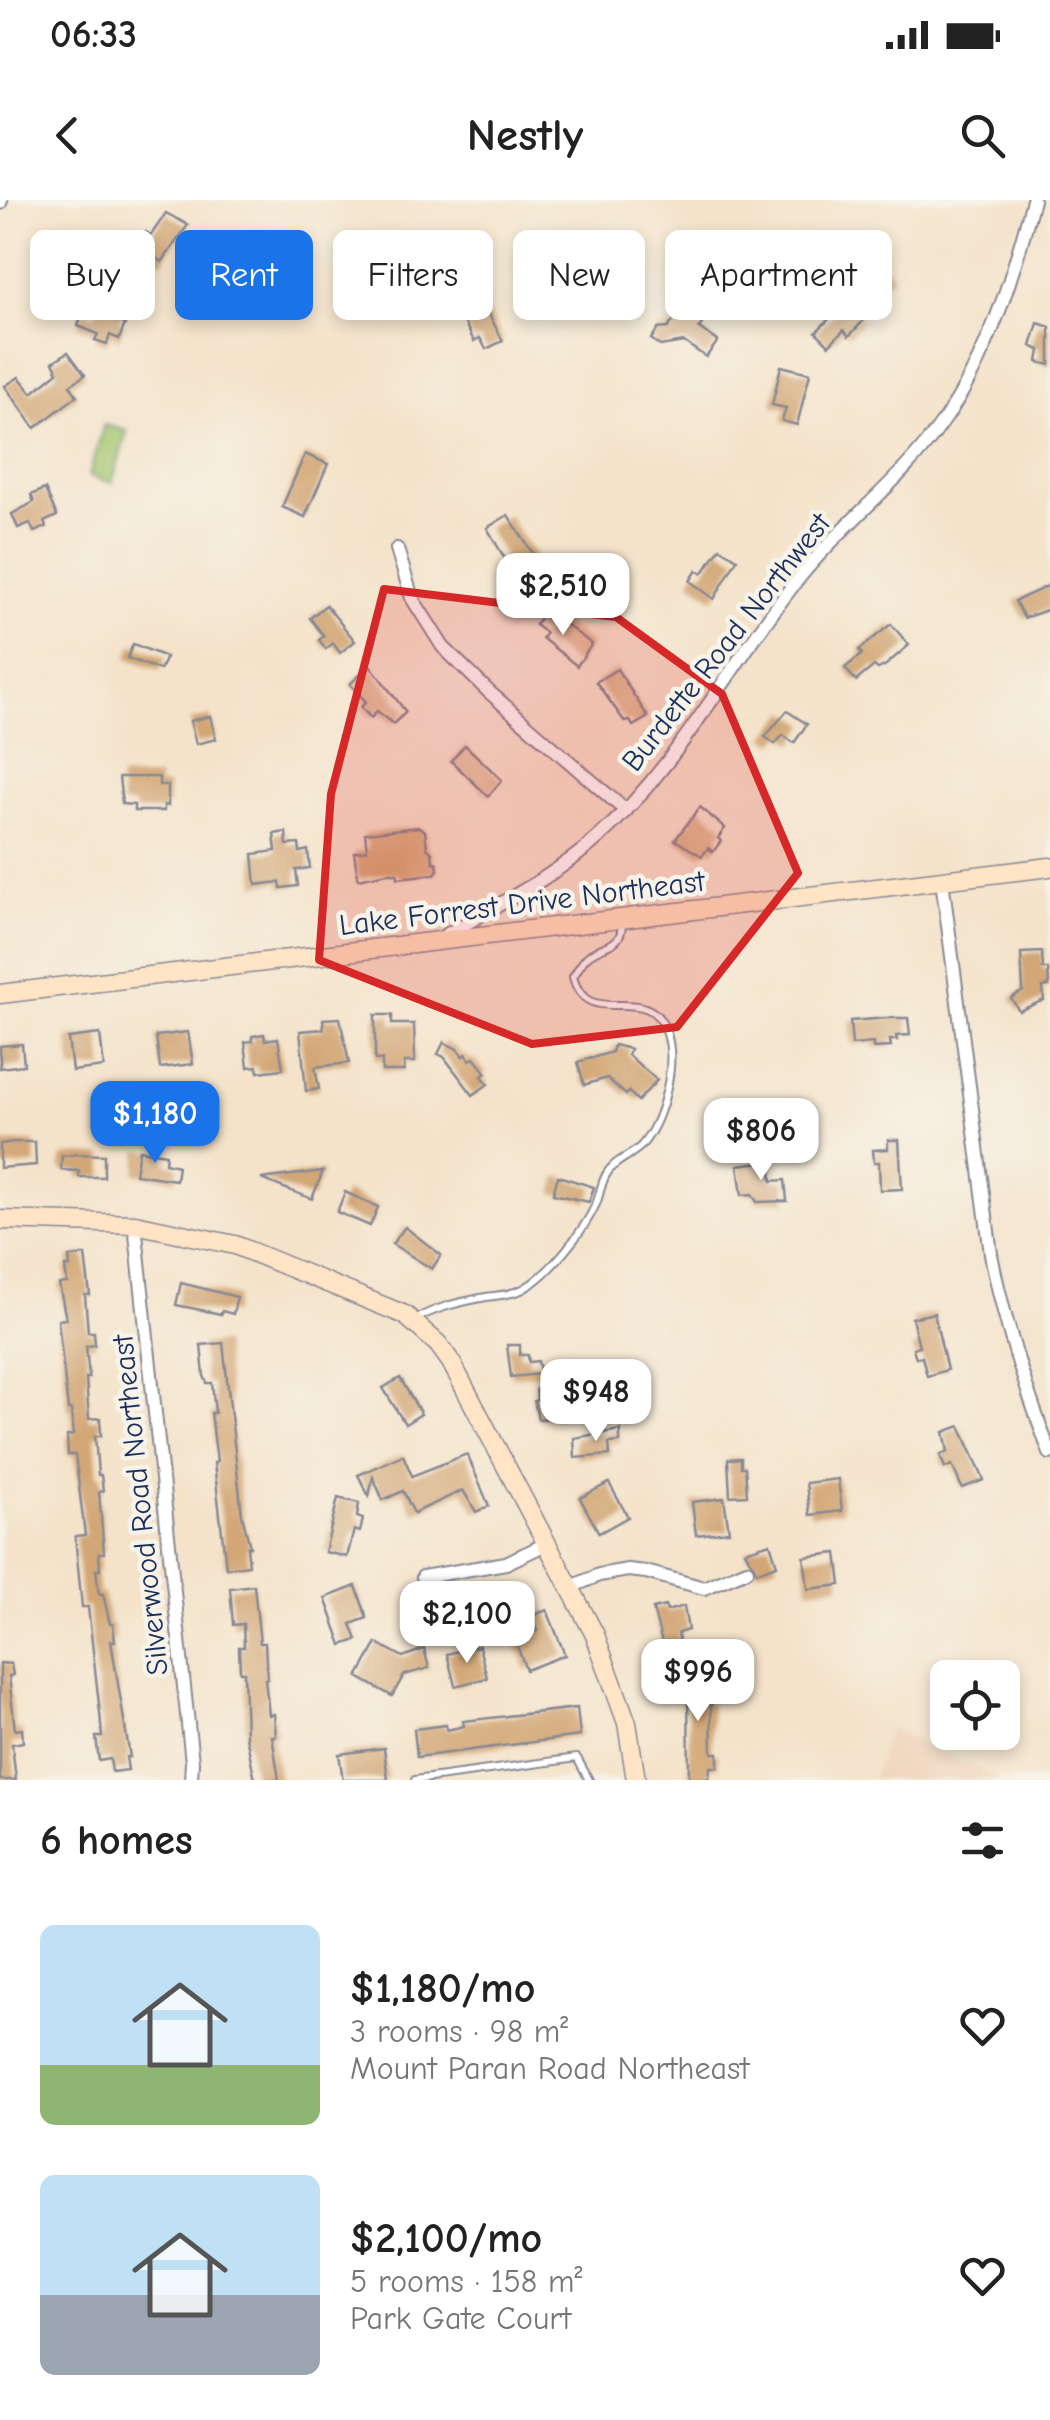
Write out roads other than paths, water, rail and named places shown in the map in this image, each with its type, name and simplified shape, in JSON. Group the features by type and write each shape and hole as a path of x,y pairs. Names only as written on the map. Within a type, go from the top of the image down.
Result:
{"street":[{"name":"Burdette Road Northwest","path":"435,942 564,864 626,812 679,748 804,572 903,470 943,422 974,368 998,311 1033,200"},
{"path":"397,549 412,598 443,646 488,691 626,812"},
{"name":"Lake Forrest Drive Northeast","path":"0,994 1050,867"},
{"path":"942,880 990,1254 1019,1371 1050,1453"},
{"path":"0,1220 135,1224 235,1244 386,1305 413,1321 451,1362 595,1635 626,1723 636,1780"},
{"name":"Silverwood Road Northeast","path":"135,1224 191,1780"},
{"path":"423,1576 506,1563 548,1543"},
{"path":"571,1586 598,1574 628,1570 704,1588 747,1570"}],"lane":[{"path":"413,1321 436,1308 518,1292 542,1276 596,1205 606,1173 640,1146 650,1130 666,1095 670,1070 667,1032 657,1016 642,1004 589,1003 578,995 573,977 588,956 618,942 622,919"},
{"path":"414,1780 577,1758 590,1780"}]}
